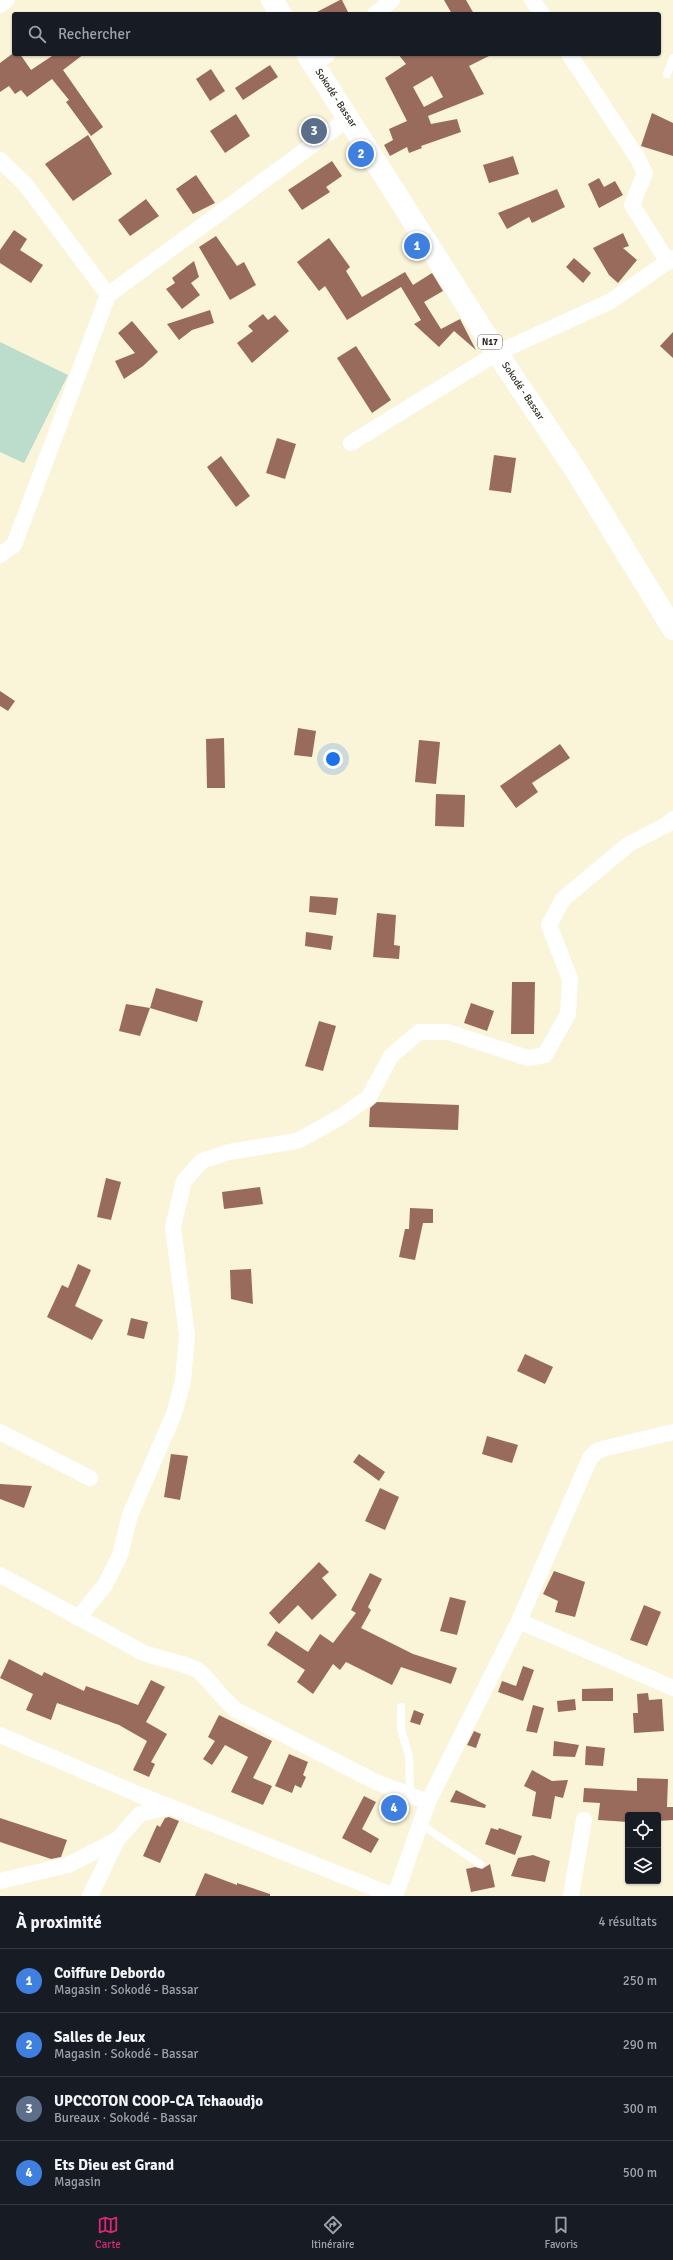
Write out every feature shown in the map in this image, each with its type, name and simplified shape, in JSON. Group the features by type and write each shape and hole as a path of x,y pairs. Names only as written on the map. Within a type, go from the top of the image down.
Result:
{"main road":[{"path":"272,0 280,12"},
{"name":"Sokodé - Bassar","path":"316,58 349,118 497,353 575,469 672,625"}],"street":[{"path":"0,5 7,0"},
{"path":"377,12 392,0"},
{"path":"532,0 541,12"},
{"path":"351,443 497,353 611,300 670,260 632,205 645,173 637,157 569,56"},
{"path":"0,555 14,545 108,295 349,118"},
{"path":"0,160 25,184 108,295"},
{"path":"78,1618 105,1584 120,1555 130,1515 174,1414 183,1381 187,1335 173,1227 184,1181 202,1161 229,1152 297,1141 339,1118 369,1097 391,1056 419,1032 448,1032 528,1058 544,1055 568,1014 570,979 549,926 563,899 629,844 668,824 673,818"},
{"path":"0,1432 90,1478"},
{"path":"0,1734 169,1806 394,1896 428,1802 518,1621 590,1458 597,1452 606,1448 673,1432"},
{"path":"0,1575 157,1659 188,1666 199,1672 221,1698 236,1710 376,1782 428,1802"},
{"path":"518,1621 673,1688"},
{"path":"90,1896 118,1840 140,1814 169,1806"},
{"path":"571,1896 584,1820"},
{"path":"0,1881 68,1865 118,1840"}],"lane":[{"path":"667,74 673,58"},
{"path":"401,1707 401,1729 409,1756 410,1796"},
{"path":"420,1824 480,1864"}],"green space":[{"path":"0,342 68,375 24,463 0,452"}],"building":[{"path":"342,0 348,12 317,12"},
{"path":"444,0 466,0 473,12 451,12"},
{"path":"12,54 12,56 21,56 31,70 52,56 81,56 63,70 103,127 91,136 66,102 69,100 52,79 27,97 21,90 15,94 9,86 0,92 0,63"},
{"path":"400,56 489,56 469,66 484,94 428,116 431,124 457,119 461,132 421,146 422,148 409,153 407,147 390,156 384,145 393,140 389,129 407,121 385,78 406,64","holes":["432,76 443,97 424,107 413,87"]},
{"path":"270,65 278,77 243,100 235,88"},
{"path":"211,69 225,91 210,101 196,79"},
{"path":"652,113 673,123 673,156 641,146"},
{"path":"236,114 250,136 225,153 210,131"},
{"path":"88,135 112,174 73,201 45,164"},
{"path":"513,156 519,174 489,183 483,165"},
{"path":"332,161 342,176 326,187 330,192 302,210 288,190"},
{"path":"196,175 215,203 193,214 176,189"},
{"path":"599,178 604,187 615,181 623,195 599,208 588,184"},
{"path":"557,189 565,207 532,223 529,217 507,229 498,213"},
{"path":"146,199 159,216 130,236 118,220"},
{"path":"14,230 27,239 20,250 43,265 31,283 0,263 0,250"},
{"path":"623,233 629,246 623,248 637,260 618,283 609,275 593,248"},
{"path":"216,236 237,266 244,262 256,285 230,300 199,247"},
{"path":"329,238 350,267 346,271 362,297 405,272 413,285 432,273 443,291 424,302 441,329 460,319 476,350 454,331 439,347 414,324 421,320 401,287 347,320 325,286 319,291 297,262"},
{"path":"574,258 591,273 583,283 566,267"},
{"path":"194,261 199,277 191,283 200,295 182,309 166,289 175,283 172,278"},
{"path":"210,310 214,323 192,330 179,340 167,324"},
{"path":"263,314 268,320 275,315 289,331 252,363 237,343 253,331 248,326"},
{"path":"132,321 158,352 143,366 124,379 115,361 135,353 118,333"},
{"path":"673,332 673,358 660,346"},
{"path":"356,346 391,400 372,413 337,358"},
{"path":"277,438 296,444 285,479 266,473"},
{"path":"494,455 516,458 511,493 489,490"},
{"path":"221,456 250,496 236,507 207,467"},
{"path":"0,691 15,701 8,711 0,706"},
{"path":"298,728 316,731 312,757 294,755"},
{"path":"224,738 225,788 207,788 206,739"},
{"path":"419,740 440,742 436,784 415,782"},
{"path":"560,744 570,758 532,783 538,792 516,808 500,786"},
{"path":"436,794 465,795 464,827 435,826"},
{"path":"310,896 338,898 336,915 309,912"},
{"path":"377,913 396,915 394,945 400,946 399,959 373,957"},
{"path":"306,932 333,936 331,950 305,946"},
{"path":"512,982 535,982 534,1034 511,1034"},
{"path":"156,988 203,1001 197,1022 150,1008"},
{"path":"471,1003 494,1011 487,1031 464,1023"},
{"path":"126,1004 150,1008 140,1036 119,1031"},
{"path":"319,1021 336,1026 323,1071 305,1066"},
{"path":"377,1102 459,1105 458,1130 369,1127 370,1108"},
{"path":"106,1178 121,1182 111,1220 97,1217"},
{"path":"260,1187 263,1204 224,1209 222,1192"},
{"path":"410,1208 433,1209 433,1223 423,1223 415,1260 399,1257 405,1229 409,1229"},
{"path":"78,1264 91,1270 75,1306 103,1320 92,1340 47,1317 62,1285 68,1288"},
{"path":"251,1269 253,1304 231,1299 230,1270"},
{"path":"131,1318 148,1322 144,1339 127,1335"},
{"path":"525,1354 553,1367 545,1384 517,1371"},
{"path":"487,1436 518,1445 512,1463 482,1454"},
{"path":"171,1454 188,1456 180,1500 164,1497"},
{"path":"359,1454 385,1472 379,1481 353,1462"},
{"path":"0,1484 32,1486 24,1508 0,1499"},
{"path":"380,1488 399,1497 385,1530 365,1521"},
{"path":"319,1562 329,1572 322,1578 337,1595 312,1620 298,1605 279,1624 269,1613"},
{"path":"554,1571 585,1582 575,1617 555,1612 558,1601 543,1594"},
{"path":"370,1573 382,1579 368,1607 371,1610 361,1628 413,1654 457,1668 451,1684 401,1667 392,1685 346,1662 340,1670 333,1664 313,1694 297,1682 305,1670 267,1645 276,1631 308,1652 320,1634 333,1643 356,1613 351,1610"},
{"path":"450,1597 466,1601 457,1635 440,1631"},
{"path":"644,1605 661,1612 647,1646 630,1640"},
{"path":"9,1659 42,1676 44,1672 84,1691 86,1686 138,1705 151,1680 165,1687 146,1722 167,1734 151,1762 155,1764 149,1777 133,1770 147,1741 119,1725 57,1703 51,1720 26,1710 33,1694 0,1678"},
{"path":"523,1666 534,1670 523,1701 498,1692 502,1681 516,1686"},
{"path":"613,1688 613,1701 582,1701 582,1689"},
{"path":"648,1693 649,1700 662,1699 664,1731 634,1733 633,1713 638,1713 637,1694"},
{"path":"575,1699 576,1710 558,1712 557,1701"},
{"path":"533,1705 544,1708 537,1733 526,1731"},
{"path":"414,1710 424,1714 420,1725 410,1722"},
{"path":"219,1715 272,1741 253,1778 272,1786 263,1805 231,1792 248,1757 225,1745 212,1765 203,1759 215,1741 208,1737"},
{"path":"474,1731 481,1734 476,1748 467,1745"},
{"path":"554,1741 579,1745 575,1757 553,1756"},
{"path":"586,1746 605,1748 603,1766 585,1765"},
{"path":"289,1754 308,1762 303,1775 306,1777 301,1788 295,1785 292,1793 275,1786"},
{"path":"532,1770 552,1781 568,1780 563,1798 555,1796 551,1819 532,1816 536,1792 524,1786"},
{"path":"637,1778 668,1779 667,1807 673,1807 673,1820 661,1821 661,1812 625,1812 625,1822 598,1820 600,1803 583,1802 584,1788 637,1791"},
{"path":"456,1790 486,1805 485,1808 450,1802"},
{"path":"364,1796 376,1802 362,1829 379,1839 371,1853 342,1838"},
{"path":"169,1817 179,1821 160,1863 143,1856 157,1825 160,1827 165,1818"},
{"path":"0,1818 67,1840 61,1857 51,1859 0,1842"},
{"path":"491,1828 498,1830 499,1828 522,1836 515,1855 485,1844"},
{"path":"533,1855 550,1861 545,1882 511,1876 518,1858"},
{"path":"490,1864 495,1887 471,1892 466,1869 475,1867 482,1869"},
{"path":"205,1873 237,1885 237,1883 270,1894 270,1896 195,1896"}],"place":[{"name":"UPCCOTON COOP-CA Tchaoudjo","path":"314,131"},
{"name":"Salles de Jeux","path":"361,154"},
{"name":"Coiffure Debordo","path":"417,246"},
{"name":"Ets Dieu est Grand","path":"394,1808"}]}
